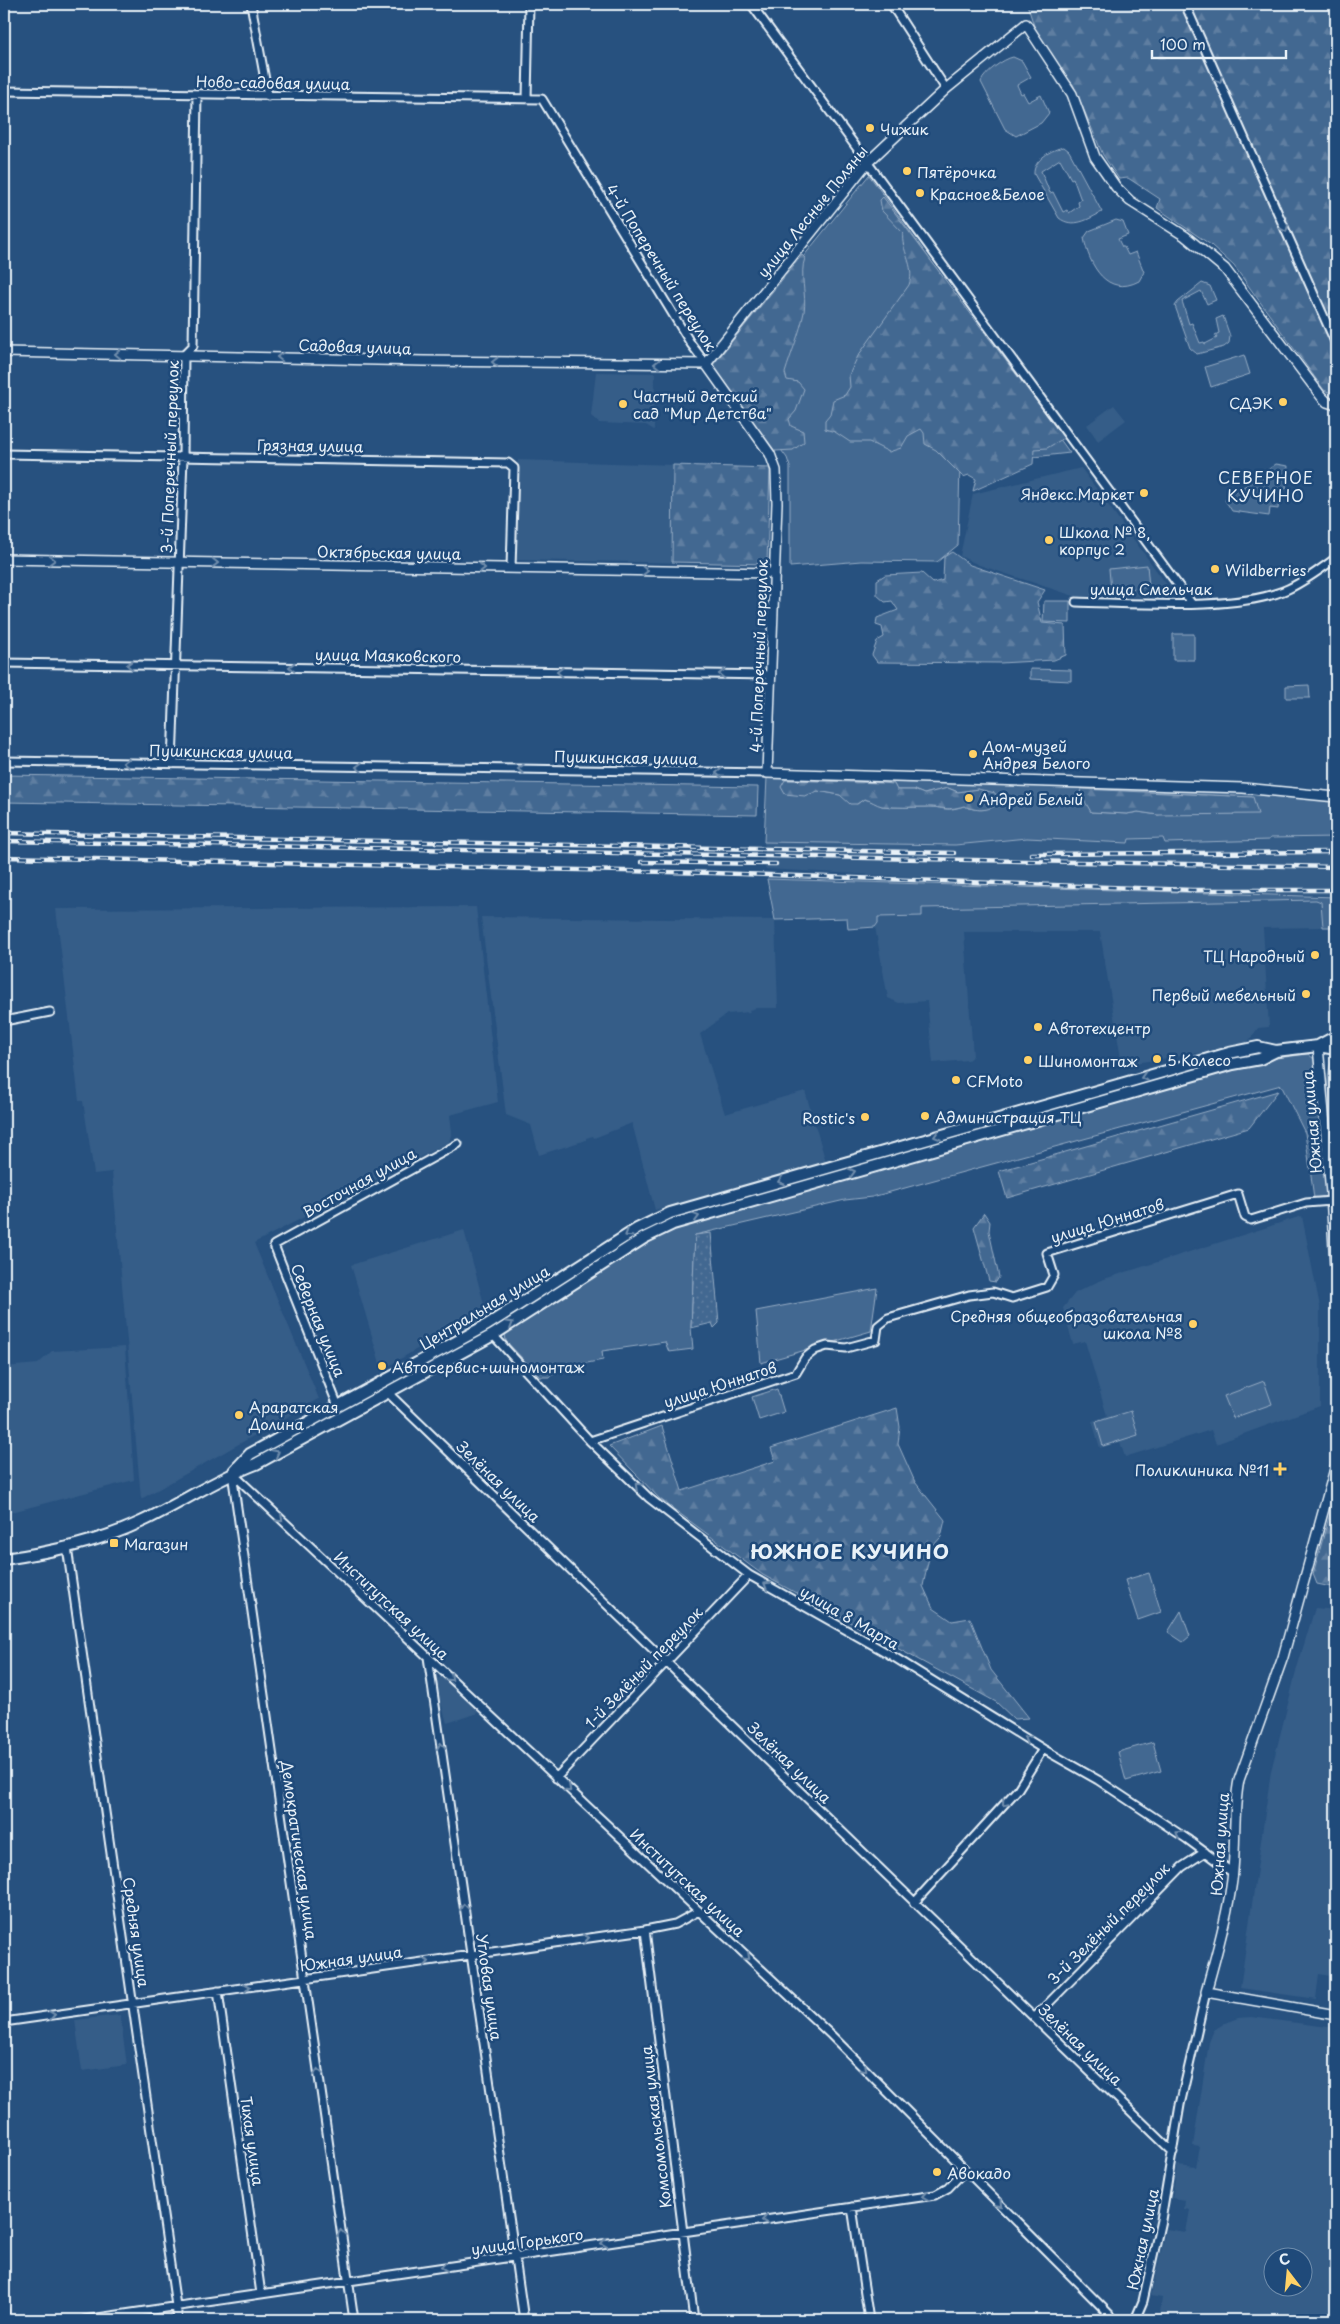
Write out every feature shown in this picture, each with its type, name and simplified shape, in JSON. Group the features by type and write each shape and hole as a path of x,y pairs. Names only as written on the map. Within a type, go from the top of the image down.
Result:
{"main road":[{"name":"Центральная улица","path":"1318,1046 1330,1039 1336,1038"},
{"name":"Центральная улица","path":"232,1474 256,1464 493,1335 644,1238 673,1224 1276,1052 1318,1046 1336,1049"},
{"name":"Центральная улица","path":"232,1474 250,1454 487,1325 656,1219 679,1210 1230,1053 1258,1047 1276,1052"},
{"path":"1032,1109 1034,1120"},
{"path":"4,1559 67,1547 127,1528 232,1474"}],"street":[{"path":"251,4 268,96"},
{"path":"527,98 529,4"},
{"path":"751,4 1192,604"},
{"path":"891,4 946,89"},
{"path":"1185,4 1336,344"},
{"name":"улица Лесные Поляны","path":"706,364 867,163 946,89 1026,24 1067,85 1078,108 1095,157 1116,187 1130,201 1185,236 1225,269 1321,396 1327,402 1336,406"},
{"name":"Ново-садовая улица","path":"4,91 542,99"},
{"name":"3-й Поперечный переулок","path":"172,764 183,457 184,355 193,346 197,95"},
{"name":"4-й Поперечный переулок","path":"542,99 691,344 774,462 777,495 767,773"},
{"name":"Садовая улица","path":"4,352 424,361 706,364"},
{"name":"Грязная улица","path":"4,454 508,463 514,468 510,568"},
{"name":"улица Смельчак","path":"1076,602 1192,604 1257,597 1287,589 1336,558"},
{"name":"Октябрьская улица","path":"4,559 774,573"},
{"name":"улица Маяковского","path":"4,663 771,675"},
{"name":"Пушкинская улица","path":"4,761 767,773 1248,788 1336,797"},
{"path":"4,1021 50,1012"},
{"name":"Южная улица","path":"1318,1046 1332,1201 1336,1285"},
{"name":"Восточная улица","path":"274,1244 458,1144"},
{"name":"улица Юннатов","path":"590,1441 796,1373 805,1358 815,1350 827,1346 846,1348 876,1340 878,1326 888,1318 969,1295 992,1292 1012,1298 1047,1287 1054,1275 1047,1253 1238,1194 1246,1217 1251,1220 1306,1203 1332,1201"},
{"name":"Северная улица","path":"274,1244 338,1406"},
{"name":"улица 8 Марта","path":"493,1335 590,1441 649,1498 749,1575 889,1654 1043,1749 1098,1780 1233,1873"},
{"name":"Зелёная улица","path":"388,1392 1173,2152"},
{"name":"Южная улица","path":"1134,2320 1143,2301 1173,2152 1180,2106 1226,1914 1233,1873 1235,1800 1238,1780 1283,1657 1336,1465"},
{"name":"Институтская улица","path":"232,1474 830,2035 1115,2320"},
{"name":"Демократическая улица","path":"232,1474 354,2320"},
{"name":"Средняя улица","path":"67,1547 178,2320"},
{"name":"1-й Зелёный переулок","path":"556,1778 749,1575"},
{"name":"Угловая улица","path":"428,1657 524,2320"},
{"path":"914,1903 1018,1790 1043,1749"},
{"name":"3-й Зелёный переулок","path":"1034,2018 1182,1867 1205,1852"},
{"name":"Южная улица","path":"4,2022 645,1930 675,1924 699,1911"},
{"name":"Комсомольская улица","path":"645,1930 681,2232 694,2320"},
{"name":"Тихая улица","path":"218,1992 261,2294"},
{"path":"1206,1992 1336,2015"},
{"name":"улица Горького","path":"84,2320 852,2207 942,2192 965,2170"},
{"path":"852,2207 869,2320"},
{"path":"4,2310 5,2320"}],"shaded area":[{"name":"Частный детский сад \"Мир Детства\"","path":"596,372 655,373 654,430 646,425 599,423 591,416"},
{"path":"1114,405 1126,420 1098,441 1087,425"},
{"path":"518,460 770,468 767,564 515,560"},
{"name":"Школа № 8, корпус 2","path":"1081,468 1167,585 1151,587 1151,597 1074,596 979,565 960,556 973,494"},
{"path":"1336,837 1336,895 1202,893 765,869 764,842 955,845 1027,838 1128,843 1129,839"},
{"path":"1316,900 1321,902 1323,927 1263,928 1269,1027 1258,1028 1245,1046 1122,1065 1100,932 964,932 973,1056 968,1060 933,1063 927,1001 899,1003 888,998 875,927 878,917 922,916 922,908"},
{"path":"476,907 498,1102 450,1115 452,1132 449,1142 254,1243 319,1399 141,1499 112,1172 94,1174 83,1101 79,1101 56,909"},
{"path":"481,917 775,920 778,1008 756,1008 749,1010 750,1012 727,1014 700,1034 725,1114 805,1091 826,1162 655,1210 632,1123 594,1138 593,1136 586,1138 586,1140 539,1155 531,1125 506,1115"},
{"name":"Средняя общеобразовательная школа №8","path":"1302,1216 1320,1307 1320,1406 1216,1444 1211,1430 1125,1457 1120,1442 1100,1448 1092,1421 1107,1416 1085,1341 1073,1344 1063,1308 1075,1293 1101,1280"},
{"path":"464,1230 485,1308 382,1370 351,1265"},
{"path":"125,1347 134,1480 4,1514 4,1367 38,1364 52,1351"},
{"path":"1315,1608 1336,1610 1336,1977 1319,1974 1316,1999 1240,1988 1271,1771 1297,1668"},
{"path":"445,1675 478,1713 447,1723 434,1680"},
{"path":"120,2015 127,2065 82,2071 75,2020"},
{"path":"1251,2017 1336,2028 1336,2320 1159,2320 1162,2298 1151,2296 1166,2229 1186,2232 1190,2210 1184,2209 1185,2200 1172,2198 1177,2165 1196,2167 1200,2147 1193,2146 1209,2042 1214,2030 1238,2018"}],"green space":[{"path":"1027,4 1336,4 1336,395 1324,390 1234,266 1211,245 1157,208 1160,199 1128,178 1119,179 1103,155 1073,84 1059,70 1036,32"},
{"path":"1013,57 1022,61 1031,77 1017,85 1021,94 1023,93 1028,102 1041,95 1049,113 1041,123 1016,136 1005,129 981,82 994,67 1004,60"},
{"path":"1064,147 1069,151 1102,212 1081,222 1070,223 1059,218 1034,174 1040,160 1059,148","holes":["1060,159 1071,179 1073,178 1081,200 1078,202 1079,206 1069,213 1067,210 1063,212 1053,192 1050,193 1041,171"]},
{"path":"869,175 1070,453 960,465 958,545 937,562 861,561 790,567 790,467 787,458 717,364"},
{"path":"883,197 1064,438 1047,448 1034,449 1033,464 973,491 976,479 969,475 963,477 936,450 925,444 924,433 921,429 908,436 901,448 889,452 869,442 850,442 835,432 825,429 825,420 830,414 833,400 845,395 850,387 849,375 858,356 909,285 911,278 903,233 882,211 880,200"},
{"path":"1116,220 1123,222 1128,235 1118,239 1122,247 1124,247 1128,255 1136,252 1144,272 1139,281 1128,285 1118,285 1109,282 1101,276 1090,258 1084,238 1089,231"},
{"path":"802,255 805,258 803,264 804,312 785,373 787,380 798,382 804,389 796,411 789,419 791,426 803,431 804,442 793,450 775,451 713,365"},
{"path":"1202,283 1210,286 1216,300 1207,304 1201,291 1182,301 1189,324 1192,323 1200,343 1204,342 1205,344 1217,338 1215,335 1219,333 1216,319 1223,316 1230,336 1229,343 1224,347 1197,354 1190,348 1175,306"},
{"path":"1244,355 1250,374 1211,387 1205,367"},
{"path":"1276,464 1288,466 1286,489 1280,489 1278,509 1270,508 1269,516 1232,511 1225,500"},
{"path":"673,465 770,468 767,564 672,562"},
{"path":"952,552 970,565 1045,590 1037,602 1042,623 1065,625 1066,655 1054,660 1000,663 877,662 872,655 877,641 884,637 882,627 876,625 877,618 898,610 892,601 885,602 877,595 877,580 885,575 922,573 933,583 943,580 944,557"},
{"path":"1147,565 1149,587 1111,591 1109,569"},
{"path":"1044,601 1070,601 1070,623 1043,622"},
{"path":"1173,634 1194,634 1194,660 1173,660"},
{"path":"1030,669 1071,670 1071,681 1030,679"},
{"path":"1309,685 1310,698 1286,698 1286,686"},
{"path":"4,775 758,787 757,815 4,802"},
{"path":"767,777 1253,792 1336,801 1336,837 1165,843 1163,838 1129,839 1128,843 1027,838 955,845 764,842","holes":["785,780 894,784 896,790 914,790 924,794 948,788 958,792 978,789 998,802 990,808 982,810 964,806 947,809 888,807 864,799 857,804 840,795 818,791","1082,789 1252,797 1158,815 1138,812 1127,814 1091,812"]},
{"path":"785,780 894,784 897,790 914,790 924,794 948,788 958,792 978,789 995,793 999,803 991,808 982,810 964,806 947,809 888,807 864,799 857,804 850,804 840,795 818,791 805,796 785,794 781,787"},
{"path":"1081,789 1253,797 1258,814 1158,815 1138,812 1127,814 1091,812 1080,793"},
{"path":"767,879 1336,897 1336,927 1323,927 1321,902 1316,900 922,908 922,916 878,917 878,923 875,927 848,929 847,918 775,920"},
{"path":"1336,1052 1336,1194 1328,1120 1328,1079 1331,1063"},
{"path":"1308,1054 1314,1059 1327,1195 1324,1197 1314,1198 1305,1133 1281,1085 872,1197 845,1200 695,1235 691,1328 693,1349 669,1352 665,1342 602,1351 603,1360 566,1367 549,1377 540,1377 506,1341 505,1334 508,1328 662,1230 1261,1060"},
{"path":"1278,1091 1249,1128 1007,1198 999,1171"},
{"path":"984,1213 990,1222 989,1231 999,1277 996,1282 989,1281 974,1227"},
{"path":"711,1233 719,1323 714,1328 712,1323 691,1328 695,1235"},
{"path":"877,1288 871,1331 761,1363 756,1311"},
{"path":"1264,1381 1272,1404 1233,1418 1224,1396"},
{"path":"777,1389 784,1412 759,1420 752,1397"},
{"path":"897,1408 900,1427 898,1444 915,1482 945,1520 941,1537 931,1548 923,1586 933,1608 952,1621 970,1618 991,1670 1029,1718 1014,1719 996,1702 763,1575 660,1499 609,1446 662,1426 682,1491 775,1461 771,1448"},
{"path":"1131,1411 1138,1435 1103,1446 1096,1422"},
{"path":"1336,1492 1336,1588 1317,1584 1313,1574"},
{"path":"1149,1573 1161,1612 1138,1620 1125,1580"},
{"path":"1181,1611 1190,1636 1183,1642 1168,1632"},
{"path":"1153,1742 1161,1771 1126,1781 1118,1752"}],"waterway":[{"path":"325,1365 337,1392"}],"railway":[{"path":"4,833 954,853"},
{"path":"4,841 1336,867"},
{"path":"1031,854 1336,852"},
{"path":"4,857 712,873 1192,890 1336,890"},
{"path":"641,862 776,864"}],"place":[{"name":"Чижик","path":"870,128"},
{"name":"Пятёрочка","path":"907,171"},
{"name":"Красное&Белое","path":"920,193"},
{"name":"СДЭК","path":"1283,402"},
{"name":"Частный детский сад \"Мир Детства\"","path":"623,404"},
{"name":"Яндекс.Маркет","path":"1144,493"},
{"name":"Школа № 8, корпус 2","path":"1049,540"},
{"name":"Wildberries","path":"1215,569"},
{"name":"Дом-музей Андрея Белого","path":"973,754"},
{"name":"Андрей Белый","path":"969,798"},
{"name":"ТЦ Народный","path":"1315,955"},
{"name":"Первый мебельный","path":"1306,994"},
{"name":"Автотехцентр","path":"1038,1027"},
{"name":"5 Колесо","path":"1157,1059"},
{"name":"Шиномонтаж","path":"1028,1060"},
{"name":"CFMoto","path":"956,1080"},
{"name":"Администрация ТЦ","path":"925,1116"},
{"name":"Rostic's","path":"865,1117"},
{"name":"Средняя общеобразовательная школа №8","path":"1193,1324"},
{"name":"Автосервис+шиномонтаж","path":"382,1366"},
{"name":"Араратская Долина","path":"239,1415"},
{"name":"Поликлиника №11","path":"1280,1469"},
{"name":"Магазин","path":"114,1543"},
{"name":"Авокадо","path":"937,2172"}],"district":[{"name":"СЕВЕРНОЕ КУЧИНО","path":"1266,486"},
{"name":"ЮЖНОЕ КУЧИНО","path":"850,1551"}]}
